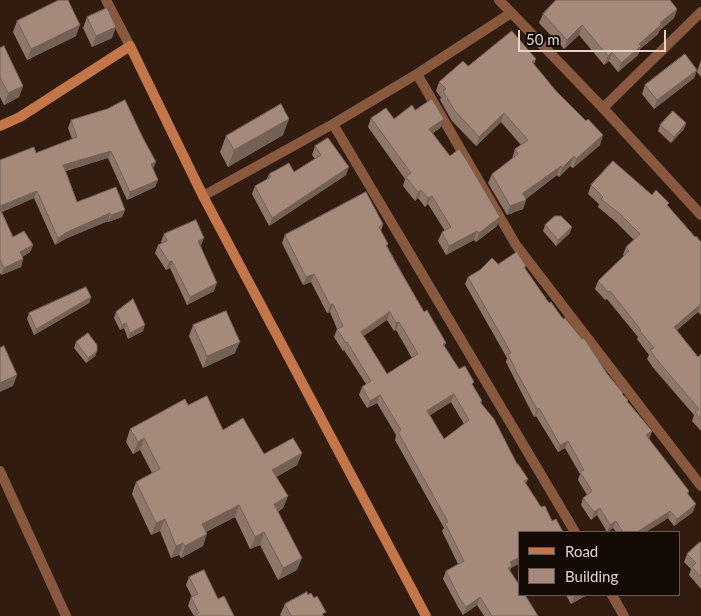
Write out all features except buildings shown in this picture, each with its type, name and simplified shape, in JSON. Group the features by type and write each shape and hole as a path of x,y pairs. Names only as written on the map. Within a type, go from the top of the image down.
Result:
{"street":[{"path":"106,0 203,196 426,616"},
{"path":"499,0 603,108 701,215"},
{"path":"603,108 701,12"},
{"path":"203,196 333,124 417,74 511,13"},
{"path":"0,126 20,117 130,46"},
{"path":"417,74 516,245 701,486"},
{"path":"333,124 574,531"},
{"path":"0,471 66,616"},
{"path":"613,596 624,616"}]}
